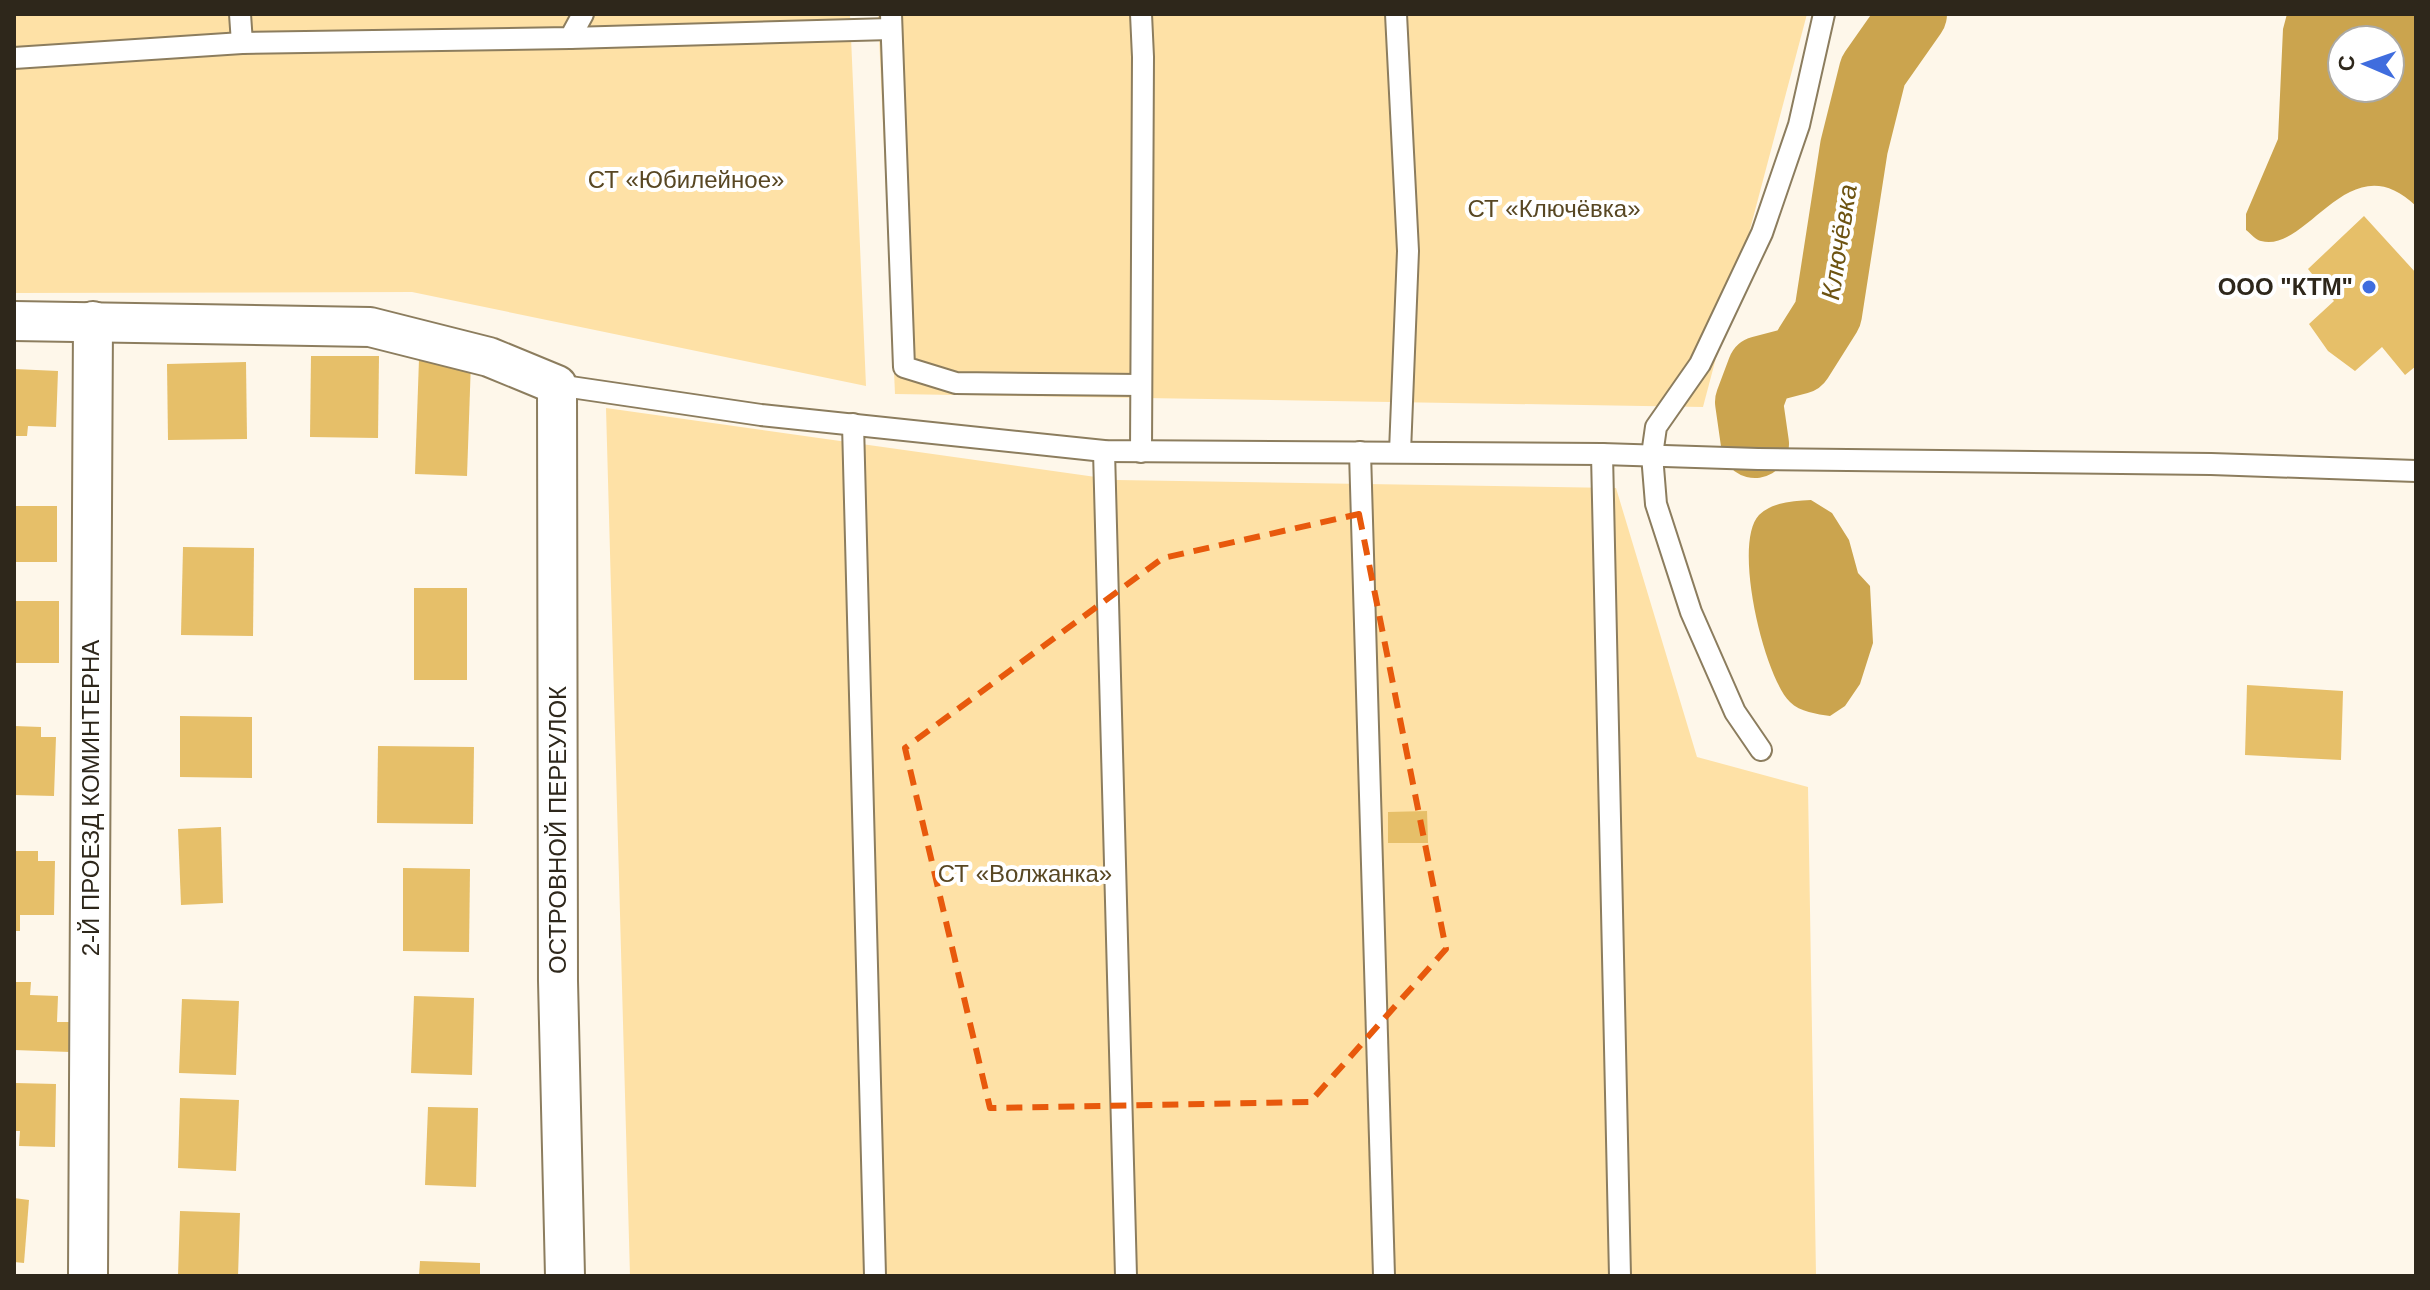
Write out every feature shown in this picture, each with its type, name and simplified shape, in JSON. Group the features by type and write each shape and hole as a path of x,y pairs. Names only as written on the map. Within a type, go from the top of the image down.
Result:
{"street":[{"path":"14,321 370,327 489,357 557,385"},
{"name":"2-Й ПРОЕЗД КОМИНТЕРНА","path":"88,1276 93,321"},
{"name":"ОСТРОВНОЙ ПЕРЕУЛОК","path":"557,385 558,981 565,1276"}],"lane":[{"path":"240,14 242,43"},
{"path":"570,38 583,14"},
{"path":"1141,14 1141,452"},
{"path":"1396,14 1408,251 1400,452"},
{"path":"1761,750 1735,712 1691,612 1656,504 1652,455 1656,427 1700,364 1762,233 1799,125 1824,14"},
{"path":"14,58 242,43 570,38 891,22 904,367 956,383 1141,385"},
{"path":"557,385 761,415 1104,451 1602,454 1758,459 2211,464 2416,471"},
{"path":"853,424 875,1276"},
{"path":"1104,451 1126,1276"},
{"path":"1360,452 1384,1276"},
{"path":"1602,454 1620,1276"}],"highlighted area":[{"path":"1359,514 1446,949 1310,1102 990,1108 905,748 1163,558"}],"green space":[{"name":"СТ «Юбилейное»","path":"14,14 850,14 866,386 412,292 14,293"},
{"name":"СТ «Ключёвка»","path":"878,14 1807,14 1703,407 895,394"},
{"name":"СТ «Волжанка»","path":"606,408 1117,480 1616,488 1697,757 1808,787 1816,1276 630,1276"}],"shaded area":[{"path":"2287,14 2416,14 2416,206 2392,189 2370,186 2350,192 2296,232 2278,241 2259,240 2246,230 2246,214 2278,139 2283,29"},
{"path":"1811,500 1832,513 1849,540 1858,573 1870,586 1873,643 1860,684 1845,706 1830,716 1799,708 1780,688 1762,639 1750,580 1752,530 1759,515 1777,505"}],"building":[{"name":"ООО \"КТМ\"","path":"2364,216 2416,273 2416,366 2405,375 2382,347 2355,371 2328,351 2309,324 2334,301 2308,269"},
{"path":"311,356 379,356 378,438 310,437"},
{"path":"419,359 471,361 467,476 415,474"},
{"path":"246,362 247,439 168,440 167,364"},
{"path":"14,369 58,371 56,427 28,426 27,436 14,436"},
{"path":"14,506 57,506 57,562 14,562"},
{"path":"183,547 254,548 253,636 181,635"},
{"path":"414,588 467,588 467,680 414,680"},
{"path":"14,601 59,601 59,663 14,663"},
{"path":"2247,685 2343,691 2341,760 2245,755"},
{"path":"180,716 252,717 252,778 180,777"},
{"path":"14,726 41,727 41,737 56,737 54,796 14,795"},
{"path":"378,746 474,747 473,824 377,823"},
{"path":"1427,811 1428,843 1388,843 1388,812"},
{"path":"221,827 223,903 181,905 178,829"},
{"path":"14,851 38,851 38,861 55,861 54,915 20,915 20,931 14,931"},
{"path":"403,868 470,869 469,952 403,951"},
{"path":"14,982 31,982 30,995 58,996 57,1022 71,1022 70,1052 14,1050"},
{"path":"414,996 474,998 472,1075 411,1073"},
{"path":"182,999 239,1001 236,1075 179,1073"},
{"path":"15,1083 56,1084 55,1147 19,1146 20,1131 14,1131"},
{"path":"180,1098 239,1100 236,1171 178,1168"},
{"path":"428,1107 478,1108 476,1187 425,1185"},
{"path":"14,1198 29,1200 24,1263 14,1262"},
{"path":"180,1211 240,1213 238,1276 178,1276"},
{"path":"420,1261 480,1263 480,1276 419,1276"}],"waterway":[{"name":"Ключёвка","path":"1755,444 1749,402 1761,370 1799,360 1828,314 1854,147 1873,71 1913,14"}],"place":[{"name":"ООО \"КТМ\"","path":"2369,287"}]}
